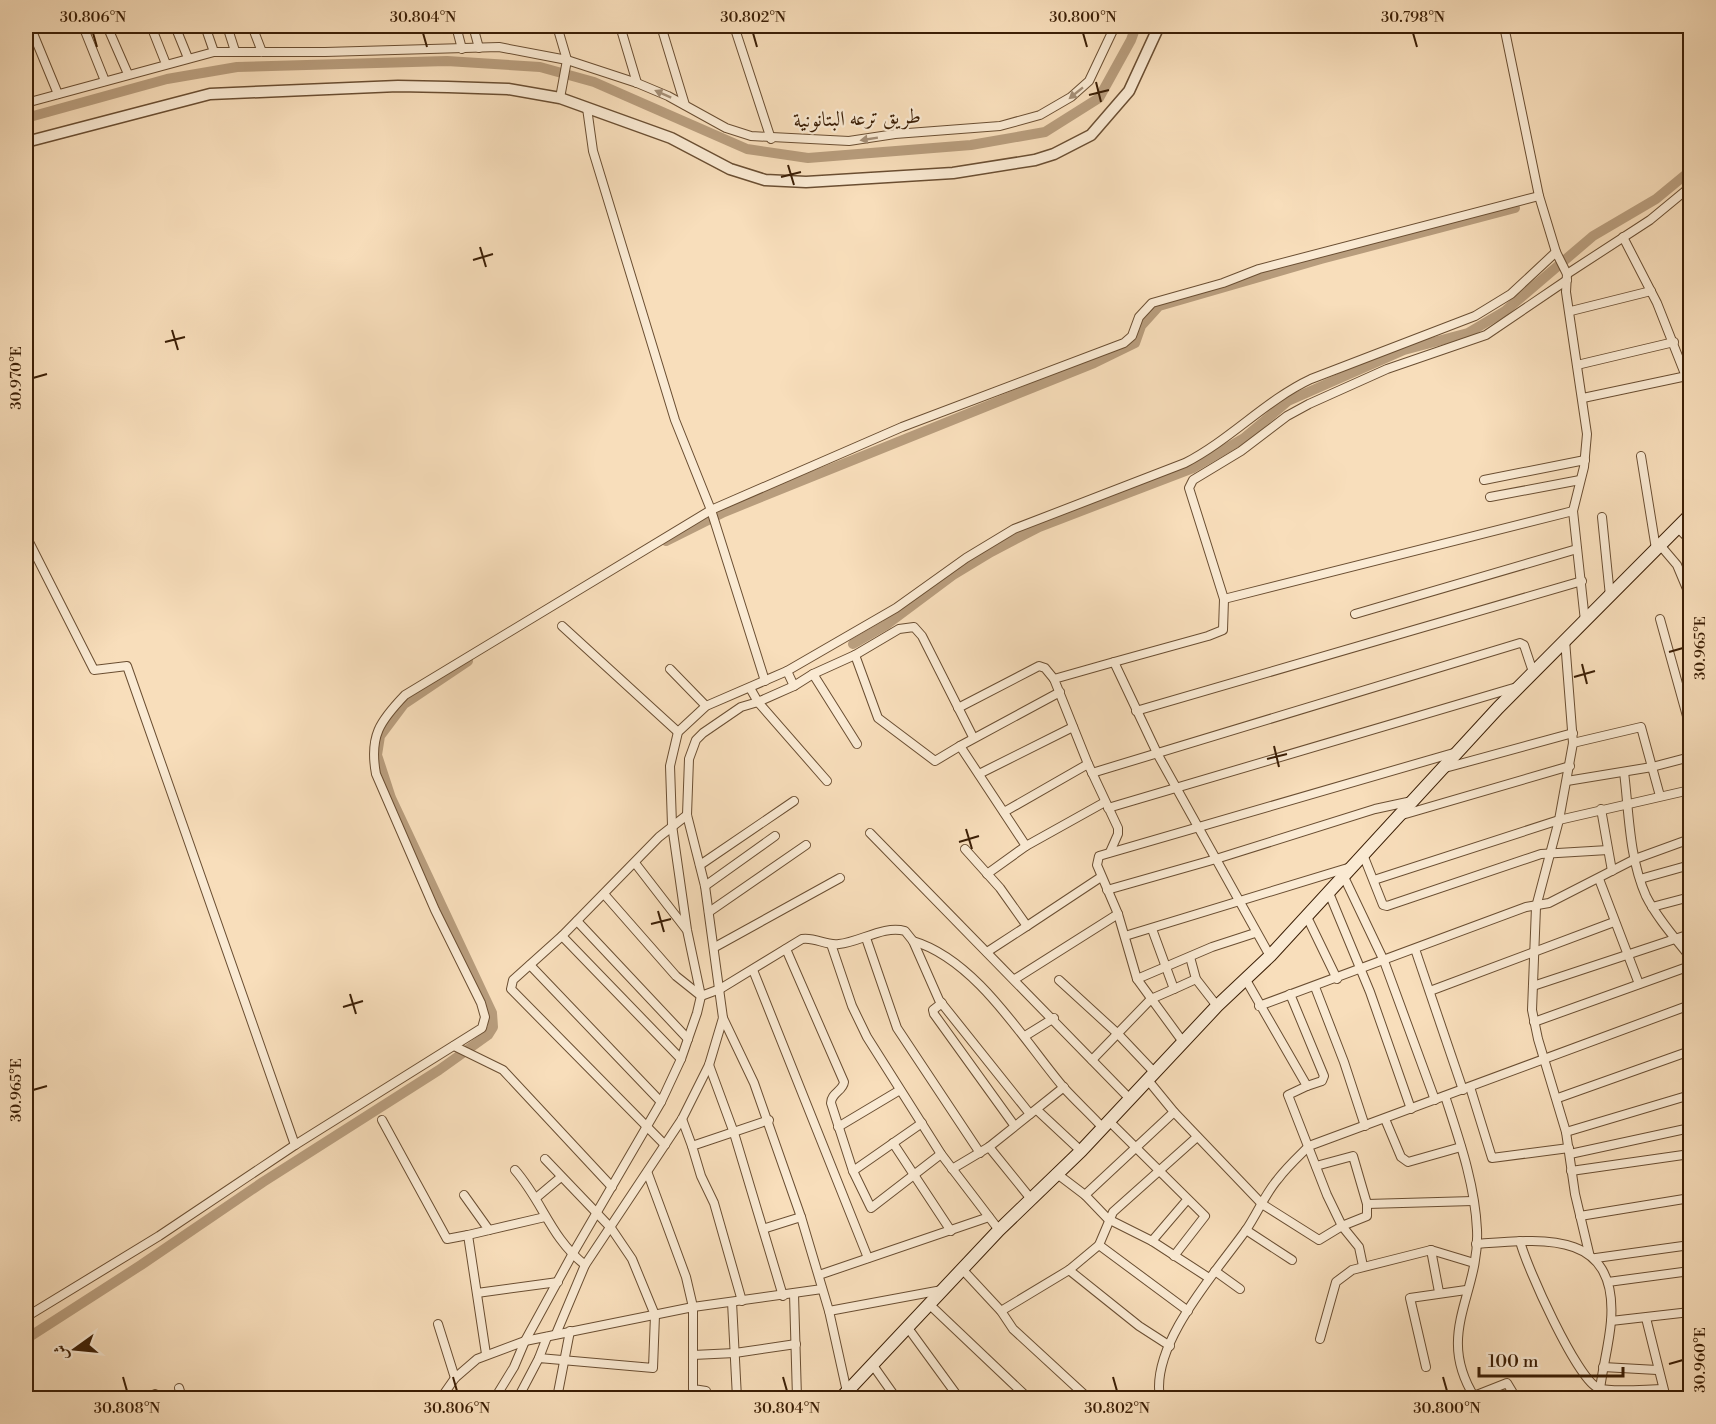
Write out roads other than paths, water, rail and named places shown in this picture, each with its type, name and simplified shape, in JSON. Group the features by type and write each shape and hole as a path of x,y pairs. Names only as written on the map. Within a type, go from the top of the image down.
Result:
{"main road":[{"path":"847,1396 872,1364 999,1230 1106,1125 1217,1006 1270,956 1533,672 1690,515"}],"street":[{"path":"30,26 58,94"},
{"path":"83,26 105,81"},
{"path":"107,26 128,74"},
{"path":"151,26 166,64"},
{"path":"175,26 188,58"},
{"path":"205,26 214,52"},
{"path":"227,26 235,51"},
{"path":"252,26 262,52"},
{"path":"456,26 462,49"},
{"path":"473,26 479,48"},
{"path":"558,26 567,64 560,98"},
{"path":"620,26 638,83"},
{"path":"661,26 685,105"},
{"path":"734,26 771,139"},
{"name":"طريق ترعه البتانونية","path":"26,103 214,52 514,48 638,83 737,132 771,139 849,141 1013,124 1053,109 1082,89 1095,71 1115,26"},
{"path":"26,142 150,108 231,92 438,87 508,90 560,98 671,138 730,169 765,180 806,182 954,173 1054,154 1091,135 1106,121 1130,91 1160,26"},
{"path":"1504,26 1539,196 1557,255 1567,274 1576,365 1587,434 1585,459 1573,511 1585,621"},
{"path":"587,108 593,151 675,420 713,515 765,681"},
{"path":"1054,679 1220,632 1225,625 1224,599 1190,495 1189,488 1193,480 1241,452 1287,416 1309,404 1387,369 1486,335 1567,274 1650,220 1690,187"},
{"path":"26,1317 193,1214 296,1144 482,1028 485,1023 484,1010 381,789 373,754 378,729 385,716 405,695 713,515 902,427 1124,343 1132,336 1139,317 1152,303 1223,283 1259,269 1539,196"},
{"path":"1583,398 1685,375 1674,342 1623,237"},
{"path":"495,1398 514,1367 525,1341 572,1255 661,1102 681,1059 701,996 687,930 672,825 670,766 678,732 706,706 787,671 896,608 966,558 1014,529 1185,463 1212,449 1292,388 1414,338 1460,323 1493,307 1557,255"},
{"path":"1570,311 1651,291"},
{"path":"1576,365 1674,342"},
{"path":"1641,456 1658,547 1677,565 1690,596"},
{"path":"1484,480 1585,459"},
{"path":"1490,497 1580,480"},
{"path":"1224,599 1573,511"},
{"path":"1602,517 1610,597"},
{"path":"1678,528 1690,540"},
{"path":"26,536 94,670 127,666 296,1144"},
{"path":"1355,614 1577,549"},
{"path":"1136,711 1582,581"},
{"path":"1660,619 1690,727"},
{"path":"562,626 678,732"},
{"path":"847,1396 829,1311 801,1217 769,1120 723,1018 705,886 687,815 689,759 696,741 722,719 794,686 900,630 914,627 922,636 973,738"},
{"path":"1565,640 1573,743 1559,820 1536,907 1534,1022 1558,1098 1580,1216 1592,1256 1608,1282 1611,1322 1599,1398"},
{"path":"1004,812 1090,769 1158,755 1272,717 1520,643 1524,645 1533,672"},
{"path":"855,655 881,721 935,761 1060,692"},
{"path":"1114,662 1158,755 1200,827 1255,933 1270,956"},
{"path":"958,708 1039,666 1045,668 1054,679 1060,692 1090,769 1119,832 1110,852"},
{"path":"670,669 706,706"},
{"path":"787,671 794,686"},
{"path":"813,674 857,744"},
{"path":"987,874 1026,846 1106,805 1176,787 1520,686"},
{"path":"750,688 758,702 827,781"},
{"path":"979,774 1073,727"},
{"path":"1573,743 1641,727 1660,796"},
{"path":"1445,768 1573,733"},
{"path":"960,746 1026,846"},
{"path":"1183,1041 1137,979 1118,914 1101,877 1097,859 1110,852 1460,751"},
{"path":"1567,781 1652,767 1690,757"},
{"path":"1402,815 1570,766"},
{"path":"1624,772 1635,859 1640,879 1652,907 1690,957"},
{"path":"1374,880 1559,820 1690,790"},
{"path":"1107,890 1216,859 1375,809 1416,800"},
{"path":"700,865 794,801"},
{"path":"1601,810 1612,871"},
{"path":"665,1145 511,989 513,980 562,936 672,825 687,815"},
{"path":"870,833 1054,1018 1129,1098"},
{"path":"705,886 775,836"},
{"path":"1259,1006 1337,979 1526,907 1549,903 1635,859 1690,839"},
{"path":"709,912 806,845"},
{"path":"964,849 987,874 1027,926"},
{"path":"1125,936 1359,862 1374,880 1383,905 1387,906 1498,868 1550,853 1608,850"},
{"path":"635,863 687,930"},
{"path":"1640,879 1690,865"},
{"path":"987,952 1101,877"},
{"path":"1344,877 1384,961 1435,1100"},
{"path":"715,947 840,878"},
{"path":"1599,879 1639,984"},
{"path":"1329,893 1361,969 1411,1109"},
{"path":"604,894 676,976 701,996"},
{"path":"1652,907 1690,897"},
{"path":"1015,980 1118,914"},
{"path":"1307,917 1337,979"},
{"path":"577,921 688,1039"},
{"path":"1430,991 1614,922"},
{"path":"1152,928 1173,989"},
{"path":"701,996 720,989 807,939 831,944 900,929 905,931 914,941 942,1003 1033,1112 1081,1150"},
{"path":"1137,979 1255,933"},
{"path":"1533,986 1690,934"},
{"path":"562,936 681,1059"},
{"path":"866,938 897,1028 980,1153"},
{"path":"914,941 925,945 966,974 994,1000 1064,1087 1106,1125 1136,1146 1205,1216 1174,1256"},
{"path":"831,944 861,1026 941,1154 999,1230"},
{"path":"786,949 844,1082 831,1101 854,1171 871,1208 941,1154"},
{"path":"1415,949 1492,1158 1569,1151 1690,1128"},
{"path":"1190,957 1196,979 1217,1006"},
{"path":"530,965 661,1102"},
{"path":"1534,1022 1690,966"},
{"path":"753,970 868,1258"},
{"path":"1092,1060 1151,999 1196,979"},
{"path":"1059,980 1119,1034 1151,1075 1174,1112 1262,1204 1318,1240 1342,1226 1368,1216 1367,1204 1353,1156 1316,1166"},
{"path":"1246,980 1306,1086"},
{"path":"1315,987 1365,1126"},
{"path":"1290,994 1324,1076 1322,1081 1288,1095 1342,1226 1356,1241 1363,1266"},
{"path":"942,1003 933,1011 934,1014 1014,1125"},
{"path":"1159,1398 1161,1377 1170,1346 1188,1311 1246,1230 1276,1180 1310,1146 1690,1005"},
{"path":"556,1334 585,1266 648,1174 682,1119 709,1065 723,1018"},
{"path":"1025,1036 1054,1018"},
{"path":"454,1046 503,1070 612,1187"},
{"path":"1558,1098 1690,1051"},
{"path":"709,1065 734,1133 783,1296"},
{"path":"952,1169 989,1147 1064,1087"},
{"path":"838,1127 900,1090"},
{"path":"1566,1132 1690,1095"},
{"path":"1445,1096 1461,1147 1473,1201 1476,1244 1457,1347 1462,1373 1475,1397 1507,1383 1516,1398"},
{"path":"1085,1195 1174,1112"},
{"path":"682,1119 701,1176 714,1203 737,1302 736,1398"},
{"path":"1385,1119 1401,1157 1408,1162 1461,1147"},
{"path":"382,1120 446,1238 450,1240 545,1217"},
{"path":"692,1146 769,1120"},
{"path":"854,1171 922,1123"},
{"path":"1001,1311 1069,1270 1100,1245 1108,1219 1197,1137"},
{"path":"893,1143 951,1231"},
{"path":"989,1147 1030,1199"},
{"path":"1571,1171 1690,1154"},
{"path":"539,1358 653,1368 655,1315 636,1266 611,1228 545,1159"},
{"path":"515,1170 536,1198 557,1237 585,1266"},
{"path":"1056,1173 1085,1195 1108,1219 1152,1240 1174,1256 1240,1289"},
{"path":"648,1174 686,1277 693,1307 693,1389 706,1391 705,1398"},
{"path":"536,1198 561,1177"},
{"path":"464,1195 489,1230"},
{"path":"1580,1216 1690,1198"},
{"path":"1152,1240 1187,1200"},
{"path":"1367,1204 1473,1201"},
{"path":"763,1229 801,1217"},
{"path":"819,1275 989,1217"},
{"path":"1246,1230 1292,1260"},
{"path":"468,1235 486,1354"},
{"path":"1476,1244 1520,1241 1557,1243 1592,1256 1690,1245"},
{"path":"1520,1241 1531,1274 1586,1378 1600,1389 1663,1389"},
{"path":"1100,1245 1188,1311"},
{"path":"1320,1339 1336,1282 1345,1274 1363,1266 1431,1250 1474,1263"},
{"path":"1431,1250 1439,1292"},
{"path":"963,1269 1001,1311 1013,1329 1088,1398"},
{"path":"1069,1270 1139,1326 1170,1346"},
{"path":"1608,1282 1690,1271"},
{"path":"477,1293 558,1282"},
{"path":"441,1398 455,1378 468,1365 486,1354 525,1341 693,1307 822,1289"},
{"path":"829,1311 942,1290"},
{"path":"1426,1367 1410,1298 1439,1292 1466,1290"},
{"path":"794,1294 797,1398"},
{"path":"930,1305 1029,1398"},
{"path":"1611,1322 1690,1312"},
{"path":"1646,1318 1657,1370 1666,1398"},
{"path":"438,1324 455,1378"},
{"path":"908,1328 959,1398"},
{"path":"557,1398 570,1331"},
{"path":"518,1398 539,1358 546,1336"},
{"path":"693,1355 735,1353 796,1344"},
{"path":"872,1364 896,1398"},
{"path":"1603,1367 1657,1370"},
{"path":"179,1388 182,1398"}],"waterway":[{"path":"26,118 167,79 237,67 447,61 540,67 594,82 747,149 808,158 971,145 1045,132 1099,98 1131,40 1136,26"},
{"path":"853,644 886,625 953,575 991,552 1039,527 1193,468 1244,438 1288,401 1404,350 1468,333 1505,311 1593,236 1656,199 1690,171"},
{"path":"666,541 724,512 1094,363 1135,343 1141,326 1159,306 1321,259 1515,208"},
{"path":"26,1339 141,1265 263,1182 439,1070 488,1035 493,1027 492,1013 391,798 377,755 380,736 404,704 468,661"}]}
